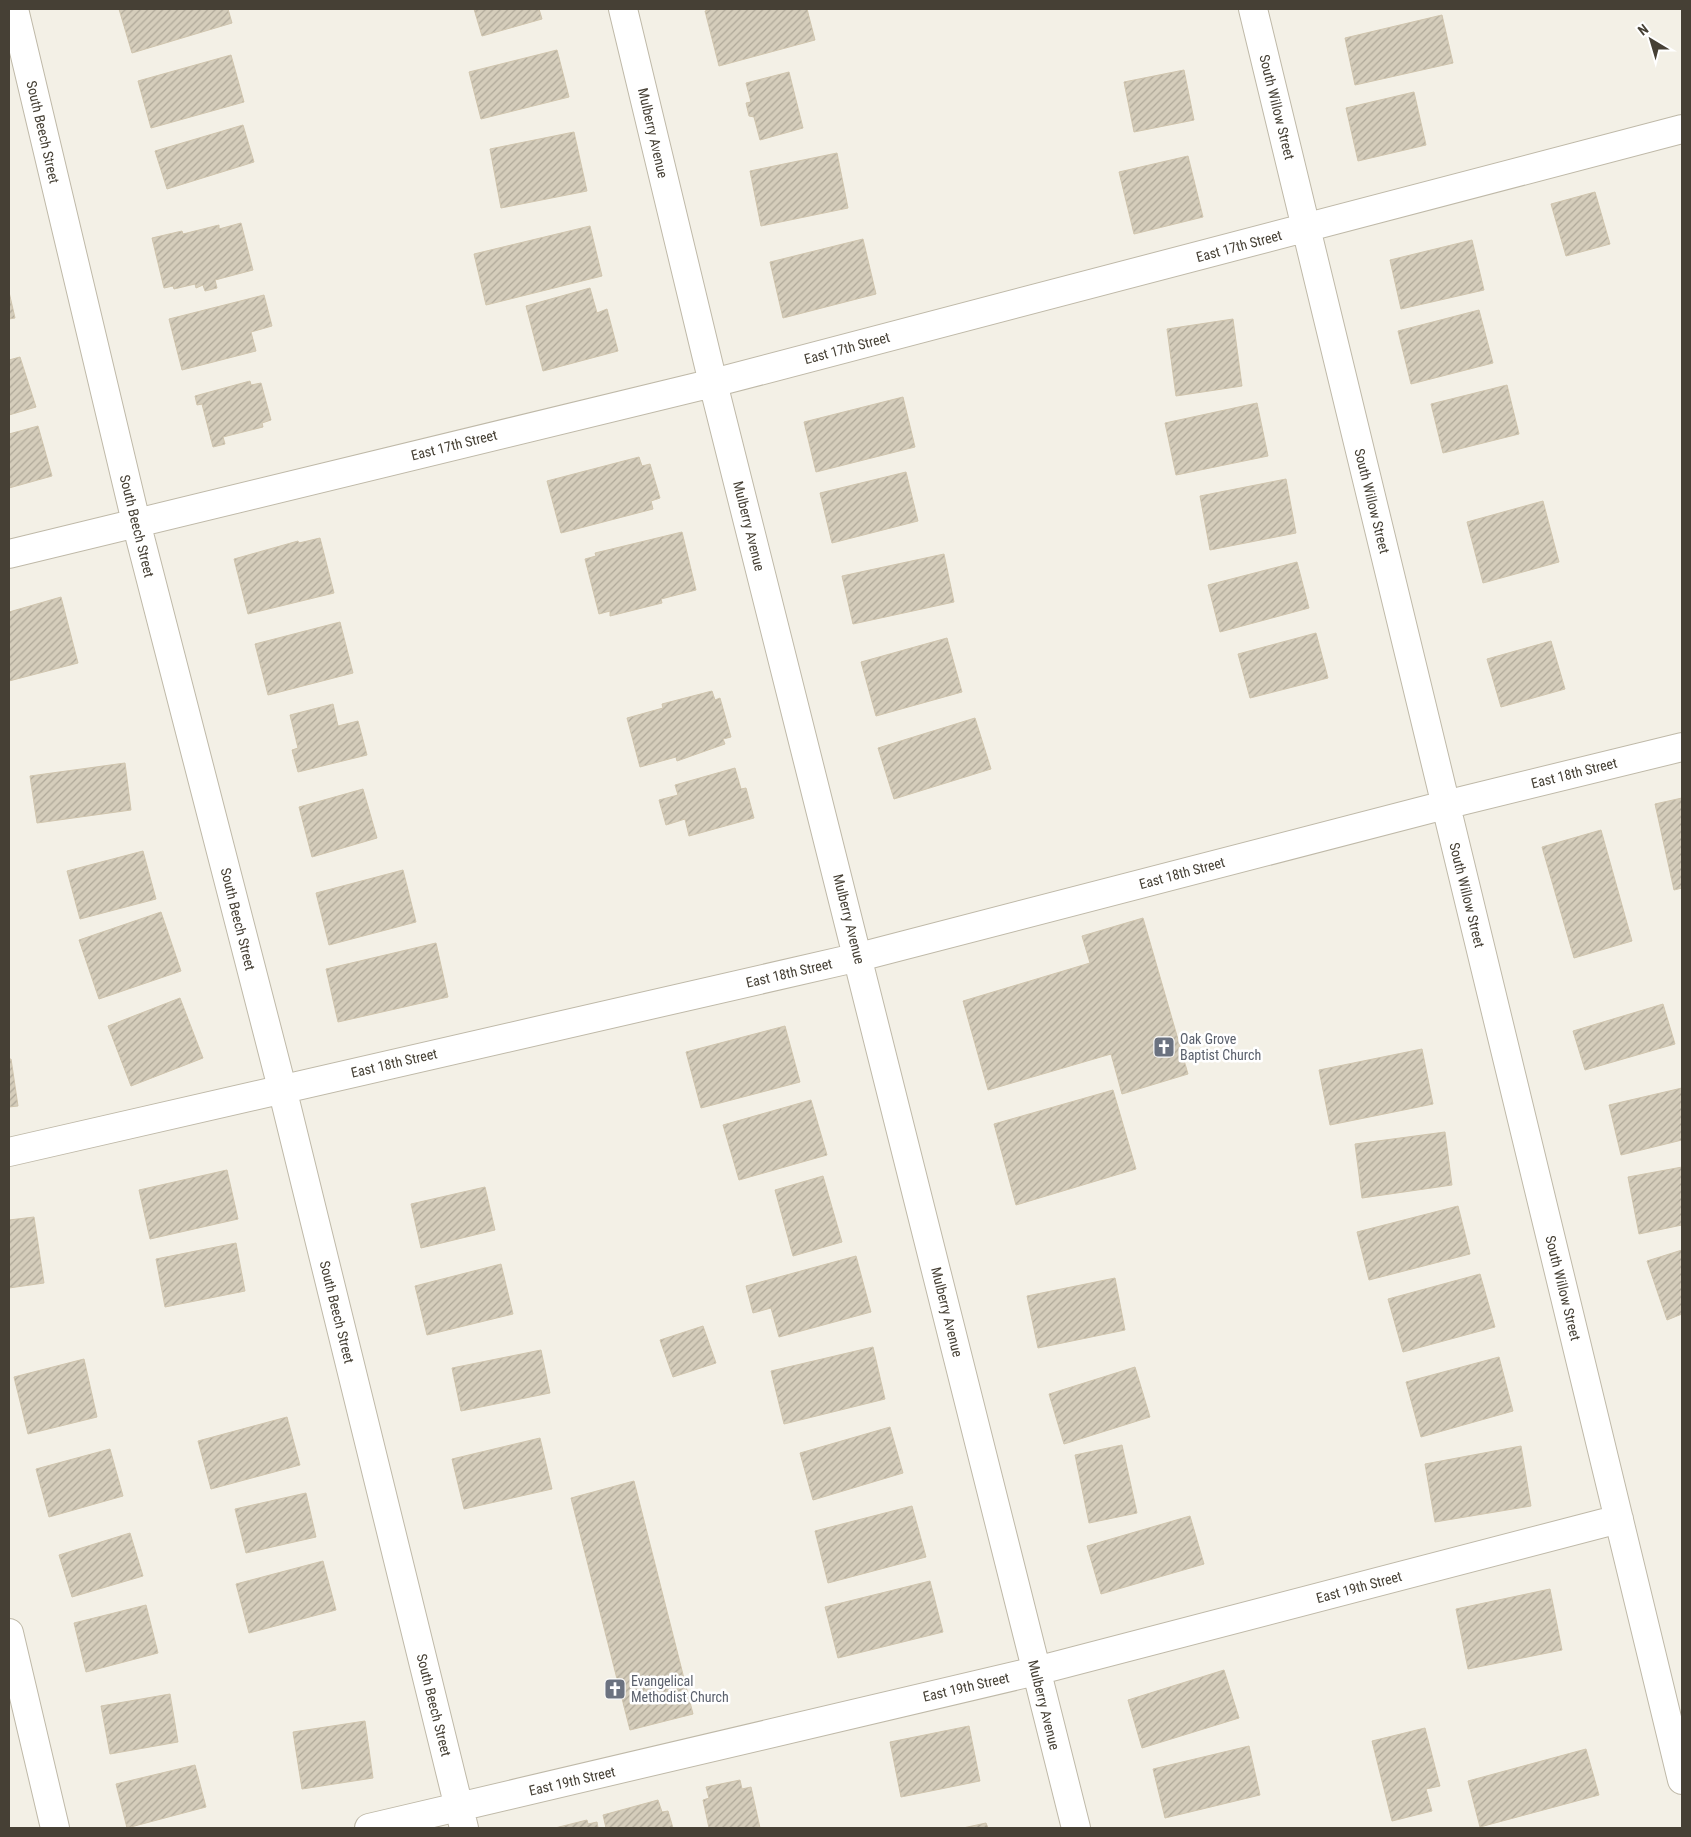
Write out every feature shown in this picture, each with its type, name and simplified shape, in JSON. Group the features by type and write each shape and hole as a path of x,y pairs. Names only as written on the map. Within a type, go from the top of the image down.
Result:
{"street":[{"name":"South Beech Street","path":"14,9 136,522 282,1088 461,1818"},
{"name":"Mulberry Avenue","path":"623,9 712,383 859,957 1076,1828"},
{"name":"South Willow Street","path":"1253,9 1682,1780"},
{"name":"East 17th Street","path":"9,554 712,383 1682,129"},
{"name":"East 18th Street","path":"9,1152 859,957 1445,805 1682,747"},
{"name":"East 19th Street","path":"369,1828 461,1818 1619,1519"},
{"path":"9,1633 55,1828"}],"building":[{"path":"119,9 228,9 232,23 132,53"},
{"path":"474,9 539,9 542,19 482,36"},
{"path":"712,9 807,9 815,40 719,66 705,11"},
{"path":"1442,15 1453,63 1355,85 1345,38"},
{"path":"557,50 569,97 481,119 469,72"},
{"path":"231,55 244,102 151,128 138,81"},
{"path":"1184,70 1194,120 1134,132 1124,82"},
{"path":"789,72 803,128 760,140 754,117 749,116 746,103 751,102 746,83"},
{"path":"1414,92 1426,145 1358,161 1346,108"},
{"path":"243,125 254,162 167,189 155,151"},
{"path":"574,132 587,191 501,208 490,149"},
{"path":"837,153 848,208 761,226 750,171"},
{"path":"1188,156 1203,217 1134,234 1119,172"},
{"path":"1595,192 1610,244 1566,256 1551,204"},
{"path":"241,223 253,270 215,280 217,288 205,291 203,285 196,288 195,284 174,289 173,286 164,288 152,238 182,231 183,234 219,225 219,229"},
{"path":"590,226 602,276 486,305 474,254"},
{"path":"863,239 876,294 783,318 770,262"},
{"path":"1472,240 1484,290 1401,309 1390,260"},
{"path":"590,288 597,313 607,309 618,351 543,371 526,306"},
{"path":"9,292 15,318 9,319"},
{"path":"264,295 272,326 251,332 256,351 182,370 169,319"},
{"path":"1479,310 1493,363 1411,384 1398,331"},
{"path":"1233,319 1242,386 1176,396 1167,329"},
{"path":"20,357 36,407 9,415 9,360"},
{"path":"250,381 251,385 261,383 271,420 262,423 263,427 223,437 225,444 213,447 202,404 197,405 195,396"},
{"path":"1507,385 1519,434 1443,453 1431,404"},
{"path":"903,397 915,447 816,472 804,422"},
{"path":"1257,403 1268,456 1176,475 1165,423"},
{"path":"38,426 52,476 9,488 9,434"},
{"path":"639,457 642,466 650,464 660,498 651,501 653,509 561,533 547,481"},
{"path":"906,472 918,521 832,543 820,493"},
{"path":"1286,479 1296,533 1210,550 1200,496"},
{"path":"1543,501 1559,562 1483,583 1467,522"},
{"path":"682,532 696,590 661,599 662,603 610,616 610,611 599,614 585,559 596,556 595,553"},
{"path":"320,538 334,593 248,614 234,559 298,541 299,543"},
{"path":"944,554 954,602 853,624 842,576"},
{"path":"1297,562 1309,608 1220,632 1208,585"},
{"path":"61,597 78,663 9,681 9,612"},
{"path":"340,622 353,673 268,695 255,644"},
{"path":"1316,633 1328,678 1250,698 1238,654"},
{"path":"947,638 962,692 876,716 861,662"},
{"path":"1551,641 1565,689 1501,707 1487,659"},
{"path":"712,691 715,700 720,698 731,737 723,739 725,744 677,761 676,757 640,767 627,718 663,708 662,704"},
{"path":"333,704 338,726 358,721 367,755 298,772 292,750 298,748 290,715"},
{"path":"975,718 991,769 894,799 878,748"},
{"path":"125,763 131,810 37,823 30,776"},
{"path":"735,768 741,789 746,788 754,818 689,836 685,819 666,825 659,800 678,795 675,785"},
{"path":"363,789 377,838 312,857 299,807"},
{"path":"1682,798 1682,888 1674,890 1655,804"},
{"path":"1601,830 1632,941 1574,958 1542,847"},
{"path":"143,851 156,899 80,919 67,871"},
{"path":"403,870 416,922 329,945 316,893"},
{"path":"161,912 181,971 99,999 79,940"},
{"path":"1143,918 1188,1074 1122,1094 1111,1054 988,1090 963,1001 1090,963 1082,936"},
{"path":"436,943 448,997 338,1022 326,969"},
{"path":"180,998 203,1058 131,1086 108,1026"},
{"path":"1663,1004 1675,1044 1585,1070 1573,1031"},
{"path":"785,1026 800,1082 701,1108 686,1052"},
{"path":"1422,1049 1433,1104 1330,1125 1319,1070"},
{"path":"9,1059 11,1059 18,1106 9,1107"},
{"path":"1682,1088 1682,1140 1621,1155 1609,1105"},
{"path":"1113,1090 1136,1169 1016,1205 994,1124"},
{"path":"811,1100 827,1155 739,1180 723,1125"},
{"path":"1445,1132 1452,1185 1362,1198 1355,1144"},
{"path":"1682,1167 1682,1225 1639,1234 1628,1177"},
{"path":"227,1170 238,1219 150,1239 139,1190"},
{"path":"823,1176 842,1242 793,1256 775,1190"},
{"path":"485,1187 495,1230 421,1248 411,1204"},
{"path":"1458,1206 1470,1254 1369,1280 1357,1232"},
{"path":"34,1217 44,1283 9,1288 9,1220"},
{"path":"236,1243 245,1291 165,1307 156,1259"},
{"path":"1682,1250 1682,1314 1667,1320 1647,1261"},
{"path":"856,1256 871,1312 779,1337 771,1308 753,1313 746,1286"},
{"path":"501,1264 513,1314 427,1335 415,1286"},
{"path":"1480,1274 1495,1327 1403,1352 1388,1299"},
{"path":"1115,1278 1125,1330 1038,1348 1027,1296"},
{"path":"703,1326 716,1363 673,1377 660,1340"},
{"path":"873,1347 885,1399 784,1424 771,1371"},
{"path":"541,1350 550,1393 461,1411 452,1368"},
{"path":"1499,1357 1513,1411 1421,1437 1406,1382"},
{"path":"84,1359 97,1417 28,1434 14,1377"},
{"path":"1135,1367 1150,1417 1064,1444 1049,1394"},
{"path":"287,1417 300,1465 211,1489 198,1441"},
{"path":"890,1427 903,1473 813,1500 800,1453"},
{"path":"540,1438 552,1489 464,1509 452,1459"},
{"path":"1122,1445 1137,1513 1089,1523 1075,1455"},
{"path":"1521,1446 1531,1506 1435,1522 1425,1464"},
{"path":"110,1449 123,1496 49,1517 36,1469"},
{"path":"634,1481 693,1714 630,1730 571,1498"},
{"path":"306,1493 316,1537 246,1553 235,1509"},
{"path":"912,1506 926,1557 828,1583 815,1531"},
{"path":"1190,1516 1204,1564 1101,1594 1087,1546"},
{"path":"130,1533 143,1576 72,1597 59,1555"},
{"path":"323,1561 336,1610 249,1633 236,1584"},
{"path":"930,1581 943,1632 838,1658 825,1607"},
{"path":"1550,1589 1562,1650 1468,1669 1456,1609"},
{"path":"146,1605 158,1653 86,1672 74,1623"},
{"path":"1224,1670 1239,1718 1142,1748 1128,1700"},
{"path":"170,1694 178,1742 110,1754 101,1706"},
{"path":"365,1721 373,1778 302,1789 293,1732"},
{"path":"969,1726 980,1781 901,1797 890,1742"},
{"path":"1425,1728 1440,1786 1426,1789 1432,1811 1392,1821 1372,1741"},
{"path":"1249,1746 1260,1795 1165,1818 1153,1769"},
{"path":"1586,1749 1599,1795 1480,1827 1468,1781"},
{"path":"195,1765 206,1807 127,1828 116,1784"},
{"path":"740,1780 742,1789 751,1787 760,1828 709,1828 703,1800 709,1798 706,1787"},
{"path":"658,1800 662,1812 668,1811 673,1828 606,1828 603,1815"},
{"path":"587,1820 588,1824 597,1822 598,1828 555,1828"},
{"path":"986,1823 988,1828 963,1828"}],"place":[{"name":"Oak Grove Baptist Church","path":"1164,1047"},
{"name":"Evangelical Methodist Church","path":"615,1689"}]}
